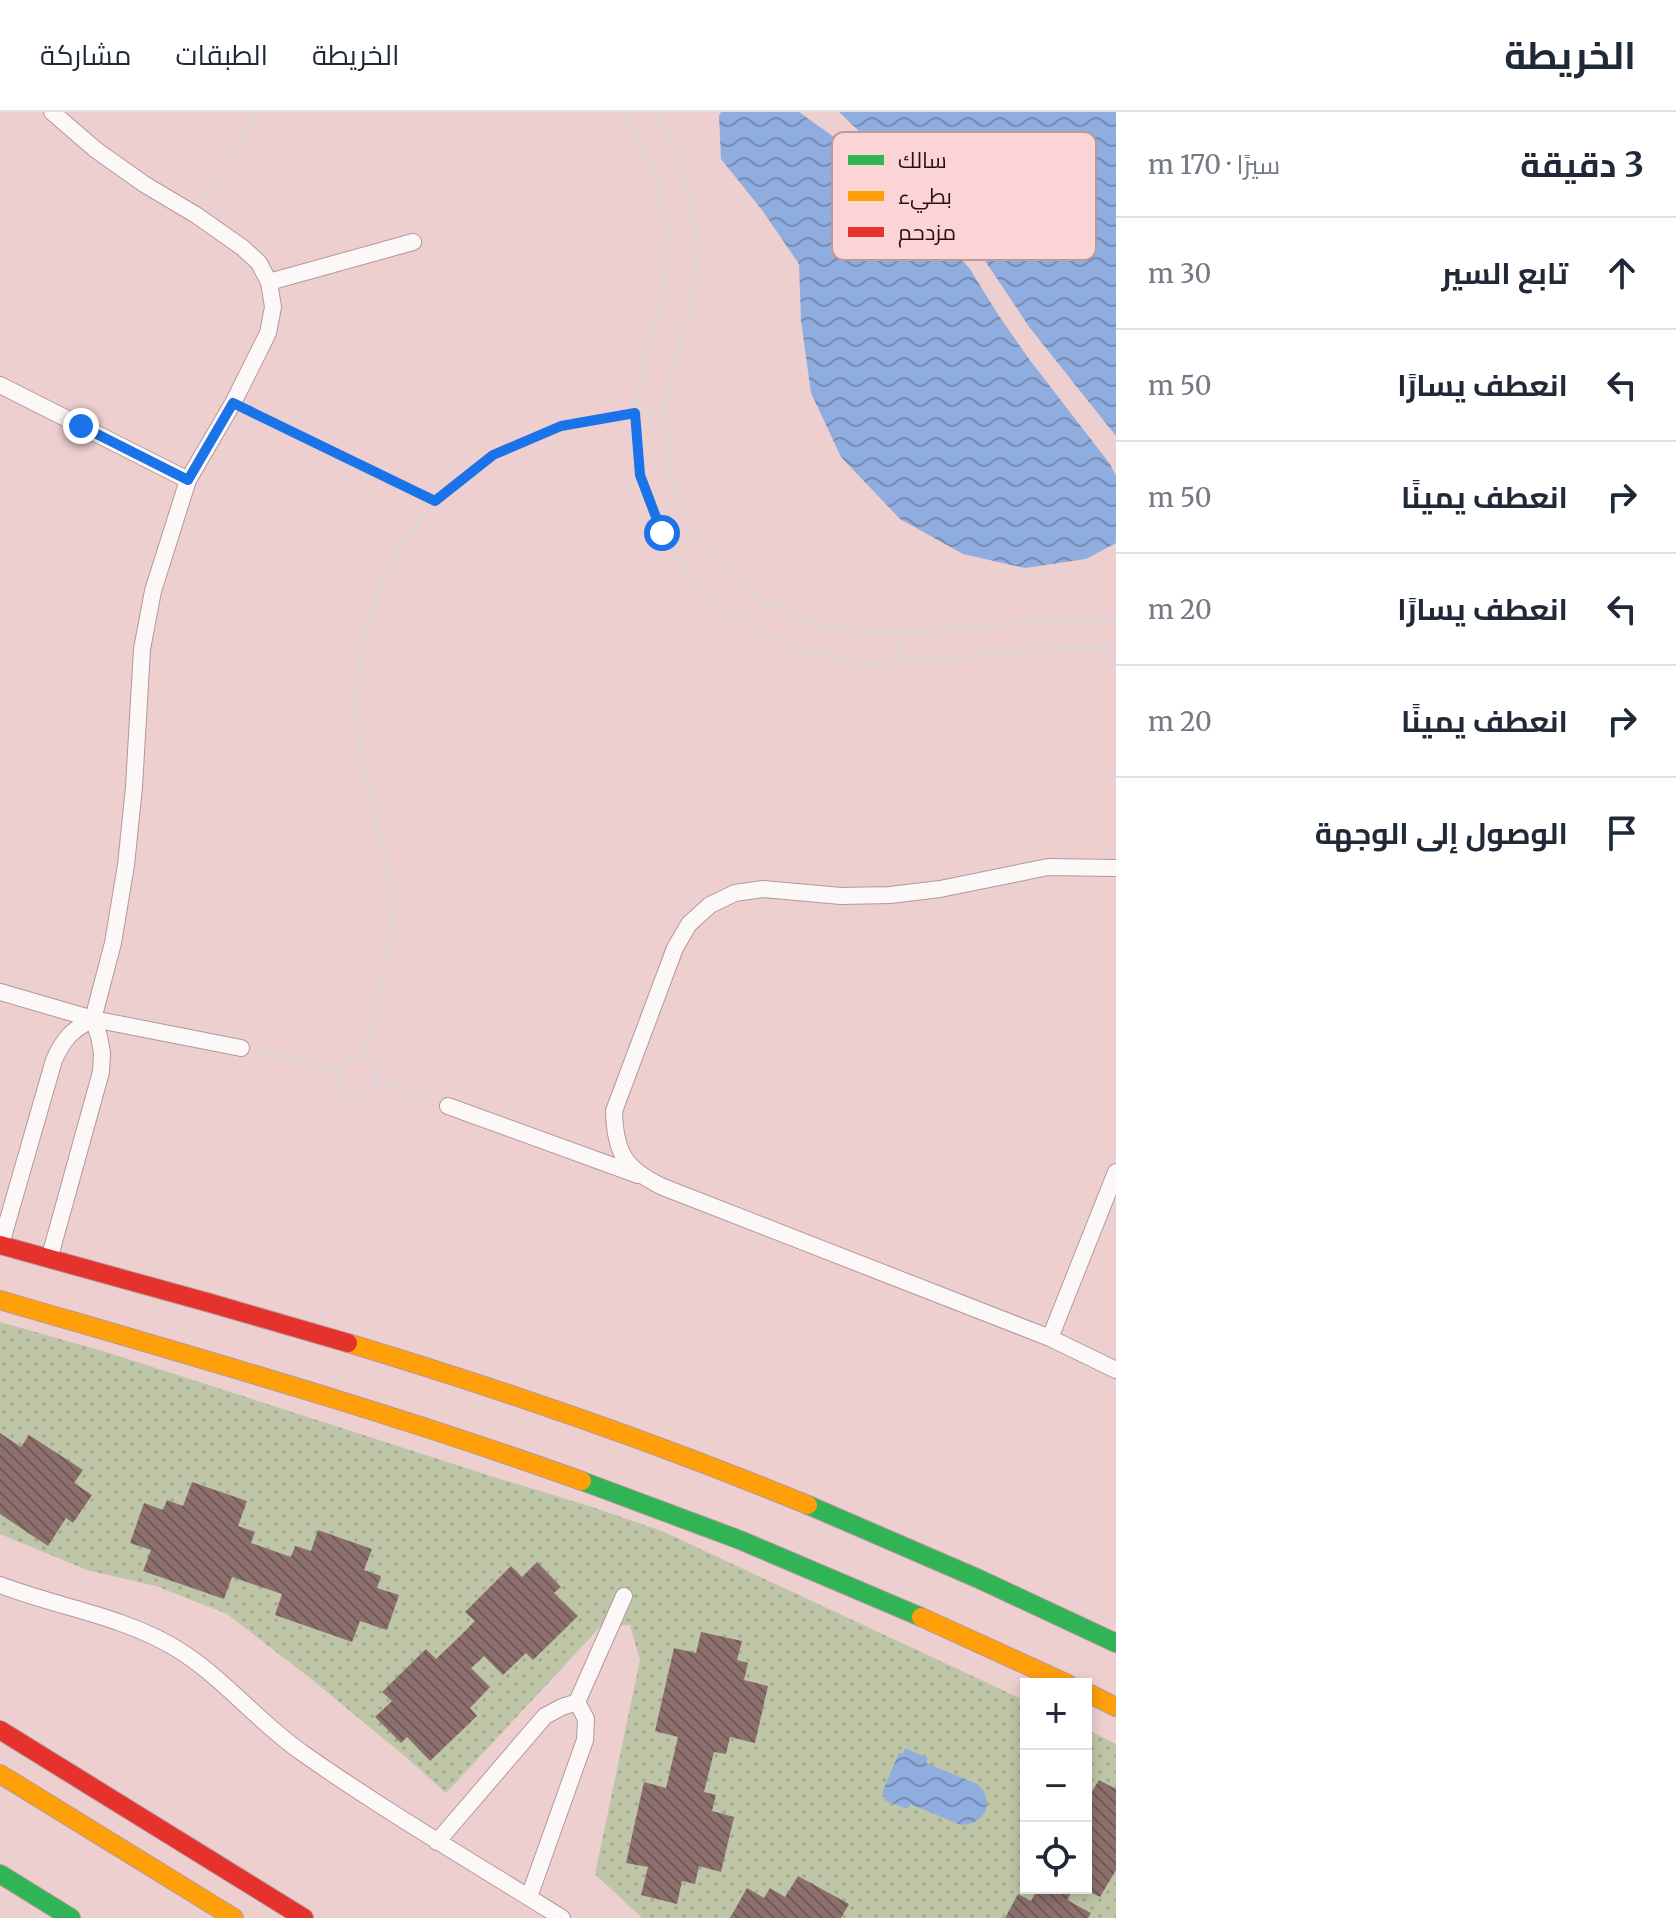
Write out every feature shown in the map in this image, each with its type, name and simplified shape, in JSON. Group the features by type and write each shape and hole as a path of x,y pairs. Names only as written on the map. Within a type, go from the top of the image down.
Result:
{"main road":[{"path":"0,1245 47,1264 324,1336 559,1410 902,1544 1116,1643"},
{"path":"0,1300 37,1304 407,1421 595,1485 766,1550 1056,1678"},
{"path":"1092,1695 1116,1707"},
{"path":"0,1730 304,1918"},
{"path":"0,1774 234,1918"},
{"path":"0,1874 71,1918"}],"lane":[{"path":"47,1264 101,1072 102,1053 93,1019 113,943 126,865 142,649 153,591 188,480 233,403 268,333 273,307 269,282 259,263 243,248 96,150 52,112"},
{"path":"269,282 413,242"},
{"path":"0,385 188,480"},
{"path":"641,1176 624,1158 614,1135 614,1111 675,948 689,924 710,905 735,893 763,889 841,896 890,895 940,889 1048,867 1116,868"},
{"path":"0,992 93,1019 241,1048"},
{"path":"0,1245 54,1060 62,1042 76,1028 93,1019"},
{"path":"448,1106 641,1176 1050,1338 1116,1370"},
{"path":"1050,1338 1116,1172"},
{"path":"0,1585 119,1621 172,1646 220,1680 255,1714 303,1753 437,1842 562,1918"},
{"path":"437,1842 545,1716 577,1702 624,1596"},
{"path":"529,1897 585,1740 586,1719 577,1702"}],"path":[{"path":"196,215 258,112"},
{"path":"624,112 655,174 667,233 664,292 645,354 635,413 640,475 662,533 697,584 744,624 801,651 862,663 948,659 1054,648 1116,650"},
{"path":"658,112 682,165 696,230 693,297 674,361 664,414 669,468 688,520 719,565 761,600 810,623 864,633 946,630 1053,619 1116,621"},
{"path":"233,403 435,501"},
{"path":"362,1056 381,989 391,926 388,866 360,754 356,700 362,646 377,593 402,545 435,501 493,455 561,426 635,413 664,414"},
{"path":"899,632 900,661"},
{"path":"241,1048 338,1069"},
{"path":"353,1056 362,1056 371,1062 376,1071 376,1081 371,1090 361,1095 351,1095 342,1089 337,1079 338,1069 353,1056"},
{"path":"376,1081 448,1106"}],"green space":[{"path":"0,1322 106,1352 662,1531 1020,1698 1020,1894 1092,1894 1092,1732 1116,1744 1116,1918 642,1918 595,1874 640,1660 630,1625 600,1627 446,1793 310,1678 227,1614 156,1586 87,1570 0,1534"}],"water":[{"path":"721,112 799,112 832,136 832,260 962,260 1029,359 1110,464 1116,476 1116,543 1086,559 1025,568 963,554 900,519 841,457 811,393 801,321 799,264 762,210 721,159"},
{"path":"839,112 1116,112 1116,436 1030,328 984,260 1096,260 1096,132 860,132"},
{"path":"905,1748 928,1758 926,1763 977,1784 986,1797 986,1810 982,1816 970,1824 961,1825 910,1804 908,1809 884,1800 886,1795 882,1793 899,1753 903,1754"}],"building":[{"path":"0,1433 21,1447 29,1435 83,1470 74,1483 92,1495 73,1523 66,1518 48,1546 0,1514"},
{"path":"192,1482 247,1501 238,1526 255,1532 251,1543 291,1557 295,1546 311,1551 318,1530 372,1549 364,1570 381,1576 377,1588 399,1595 387,1630 360,1621 352,1642 275,1615 282,1594 232,1577 224,1599 143,1571 151,1550 130,1543 144,1503 163,1510 167,1500 183,1506"},
{"path":"537,1562 561,1587 554,1593 578,1616 533,1660 526,1653 503,1675 484,1656 471,1668 490,1687 470,1708 477,1716 430,1761 407,1737 401,1743 375,1717 392,1701 382,1692 426,1649 436,1659 456,1640 475,1621 465,1612 511,1566 522,1577"},
{"path":"701,1632 742,1641 737,1660 748,1663 744,1680 768,1686 755,1743 730,1737 726,1754 714,1752 704,1792 716,1795 712,1811 734,1817 721,1872 699,1866 695,1884 682,1881 677,1904 641,1895 648,1867 626,1863 644,1782 666,1788 678,1737 655,1731 674,1648 696,1653"},
{"path":"1099,1780 1116,1789 1116,1870 1100,1897 1092,1893 1092,1791"},
{"path":"798,1876 849,1904 841,1918 730,1918 747,1888 764,1898 770,1888 785,1897"},
{"path":"1018,1894 1031,1901 1035,1894 1070,1894 1067,1900 1091,1913 1088,1918 1005,1918"}],"traffic: fast":[{"path":"582,1481 740,1540 921,1617"},
{"path":"808,1505 1116,1643"},
{"path":"0,1874 71,1918"}],"traffic: slow":[{"path":"0,1300 365,1408 582,1481"},
{"path":"348,1343 580,1418 808,1505"},
{"path":"921,1617 1055,1678"},
{"path":"1092,1695 1116,1707"},
{"path":"0,1774 234,1918"}],"traffic: jam":[{"path":"0,1245 348,1343"},
{"path":"0,1730 304,1918"}],"route":[{"path":"81,426 188,480 233,403 435,501 493,455 561,426 635,413 640,475 662,533"}]}
